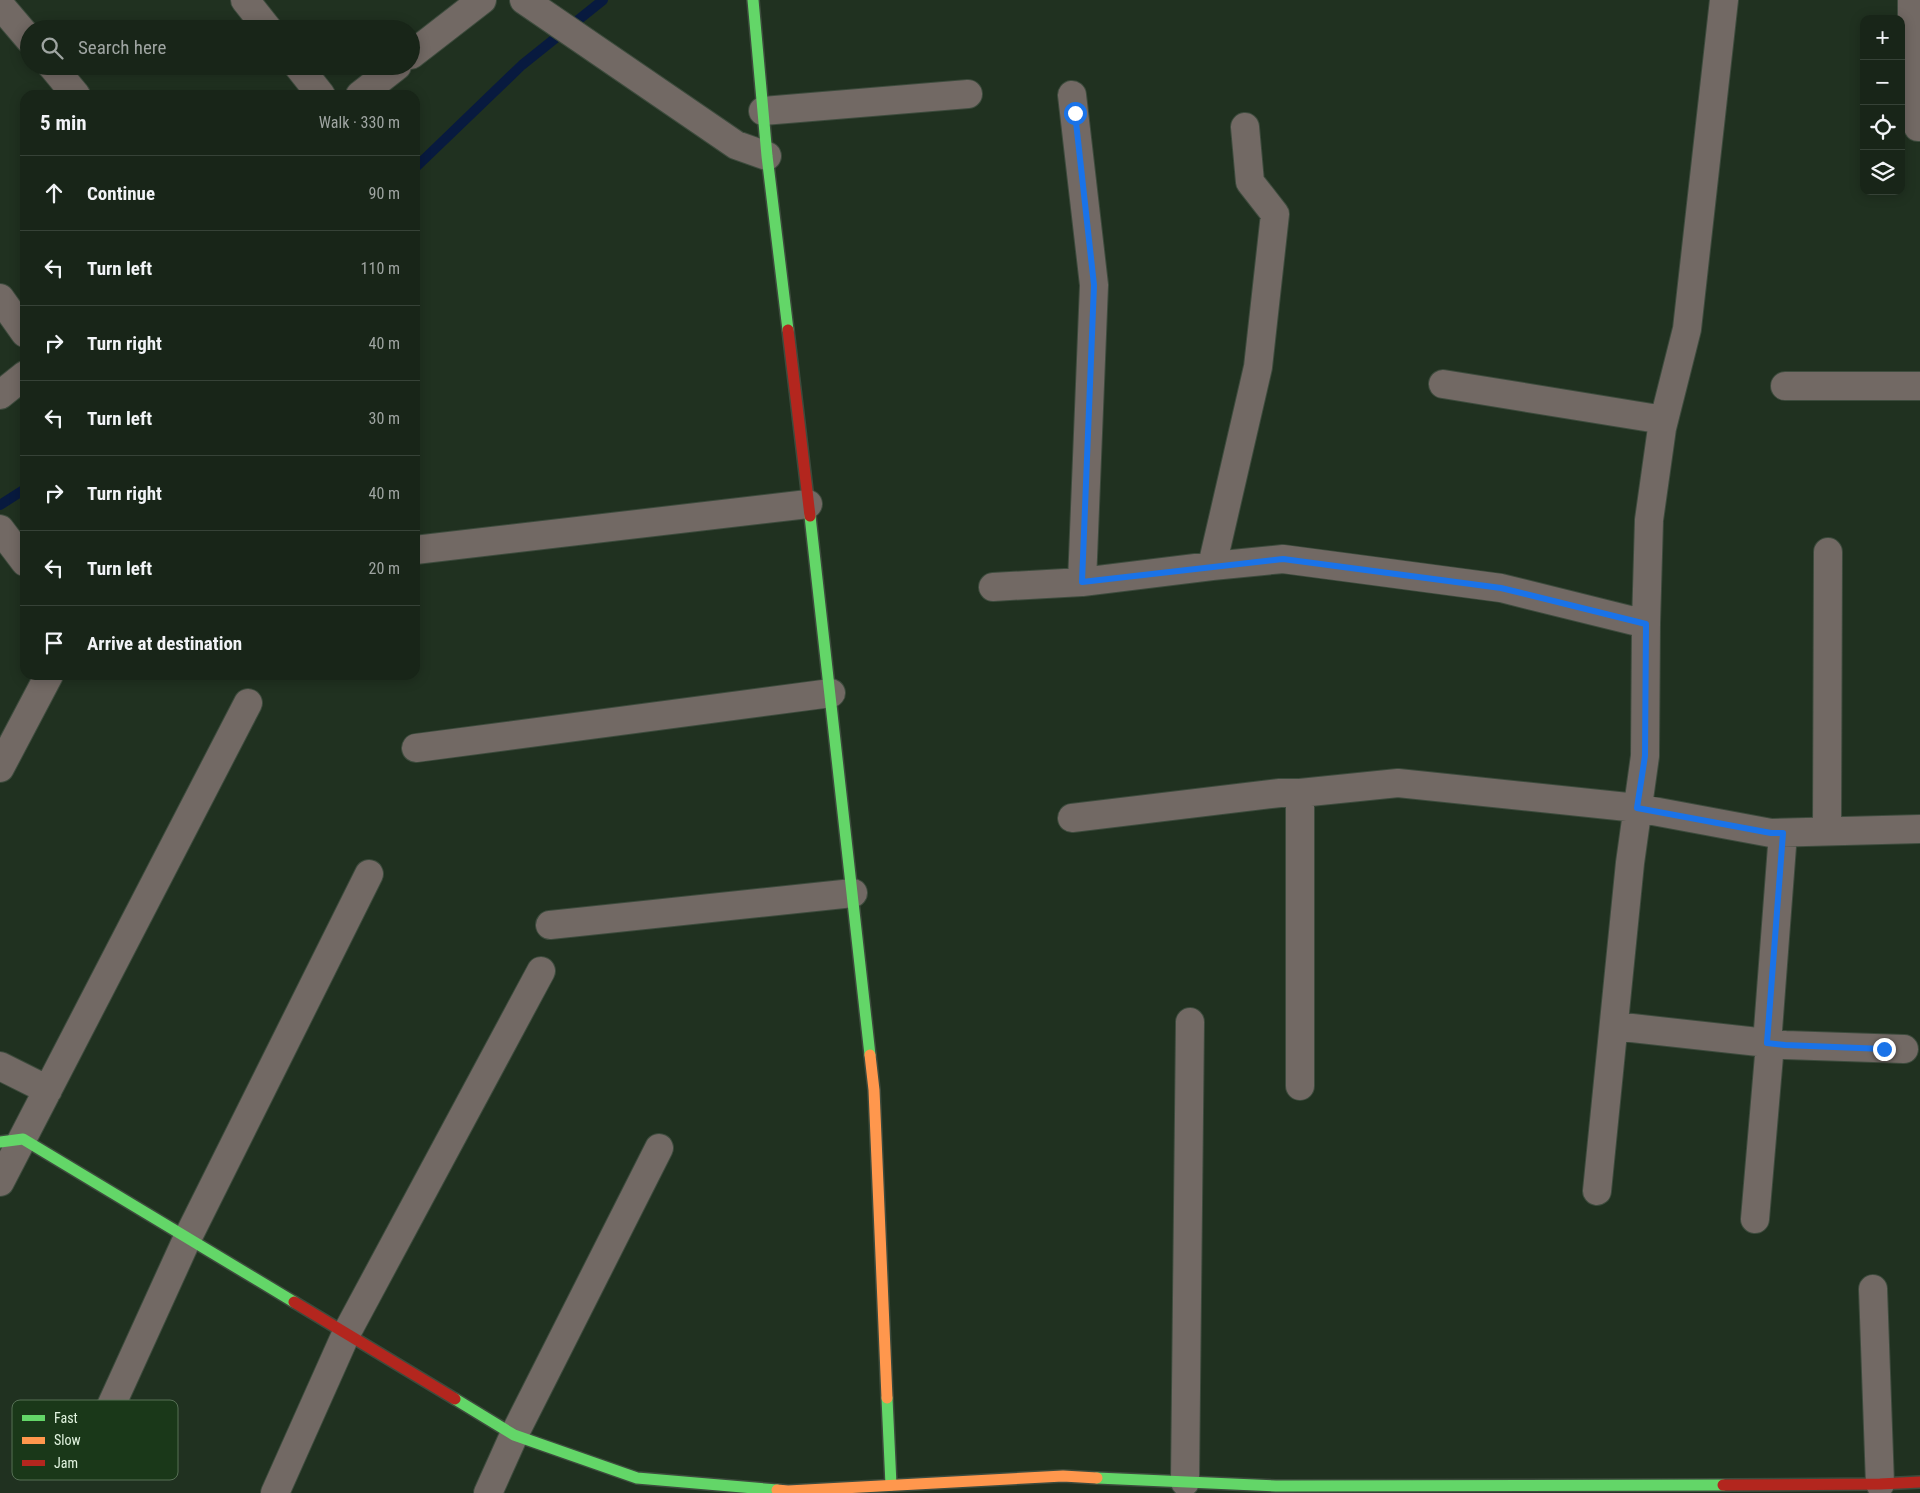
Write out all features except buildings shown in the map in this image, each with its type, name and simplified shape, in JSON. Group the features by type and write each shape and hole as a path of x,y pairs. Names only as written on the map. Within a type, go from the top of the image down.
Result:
{"street":[{"path":"244,0 261,20"},
{"path":"420,48 482,0"},
{"path":"753,0 767,156 831,692 874,1090 891,1485"},
{"path":"1597,1191 1637,808 1645,756 1649,520 1664,420 1687,329 1724,0"},
{"path":"1912,0 1912,115 1918,127 1920,127"},
{"path":"526,1 736,145 767,156"},
{"path":"0,6 20,29"},
{"path":"59,75 72,90"},
{"path":"305,75 317,90"},
{"path":"366,90 386,75"},
{"path":"763,111 968,94"},
{"path":"1072,95 1094,285 1082,582"},
{"path":"1212,566 1258,367 1275,214 1250,182 1245,127"},
{"path":"0,298 20,326"},
{"path":"0,395 20,380"},
{"path":"1443,384 1664,420"},
{"path":"1785,386 1920,386"},
{"path":"420,549 808,504"},
{"path":"0,530 20,556"},
{"path":"1827,831 1828,552"},
{"path":"992,587 1082,582 1283,559 1501,588 1646,624"},
{"path":"0,768 46,680"},
{"path":"416,748 831,692"},
{"path":"0,1182 11,1140 48,1090 248,703"},
{"path":"1072,818 1280,793 1300,793 1398,783 1637,808 1771,833 1920,829"},
{"path":"1300,793 1300,1086"},
{"path":"1755,1219 1783,833"},
{"path":"114,1400 188,1239 369,874"},
{"path":"550,925 853,893"},
{"path":"275,1493 346,1334 541,971"},
{"path":"1185,1482 1190,1022"},
{"path":"1614,1026 1769,1043 1904,1049"},
{"path":"0,1066 48,1090"},
{"path":"11,1140 188,1239 514,1435 637,1478 788,1491 1063,1476 1185,1482 1276,1490 1833,1489 1920,1482"},
{"path":"488,1493 514,1435 659,1148"},
{"path":"1873,1289 1880,1484"}],"waterway":[{"path":"420,163 522,65 603,0"},
{"path":"0,505 20,492"}],"traffic: fast":[{"path":"753,0 767,156 788,330"},
{"path":"810,516 870,1055"},
{"path":"0,1142 23,1139 294,1302"},
{"path":"887,1398 891,1485"},
{"path":"455,1399 514,1435 637,1478 777,1490"},
{"path":"1097,1478 1276,1486 1723,1485"}],"traffic: slow":[{"path":"870,1055 874,1090 887,1398"},
{"path":"777,1490 788,1491 1063,1476 1097,1478"}],"traffic: jam":[{"path":"788,330 810,516"},
{"path":"294,1302 455,1399"},
{"path":"1723,1485 1920,1482"}],"route":[{"path":"1075,113 1094,285 1082,582 1283,559 1501,588 1646,624 1645,756 1637,808 1771,833 1783,833 1767,1043 1884,1049"}]}
